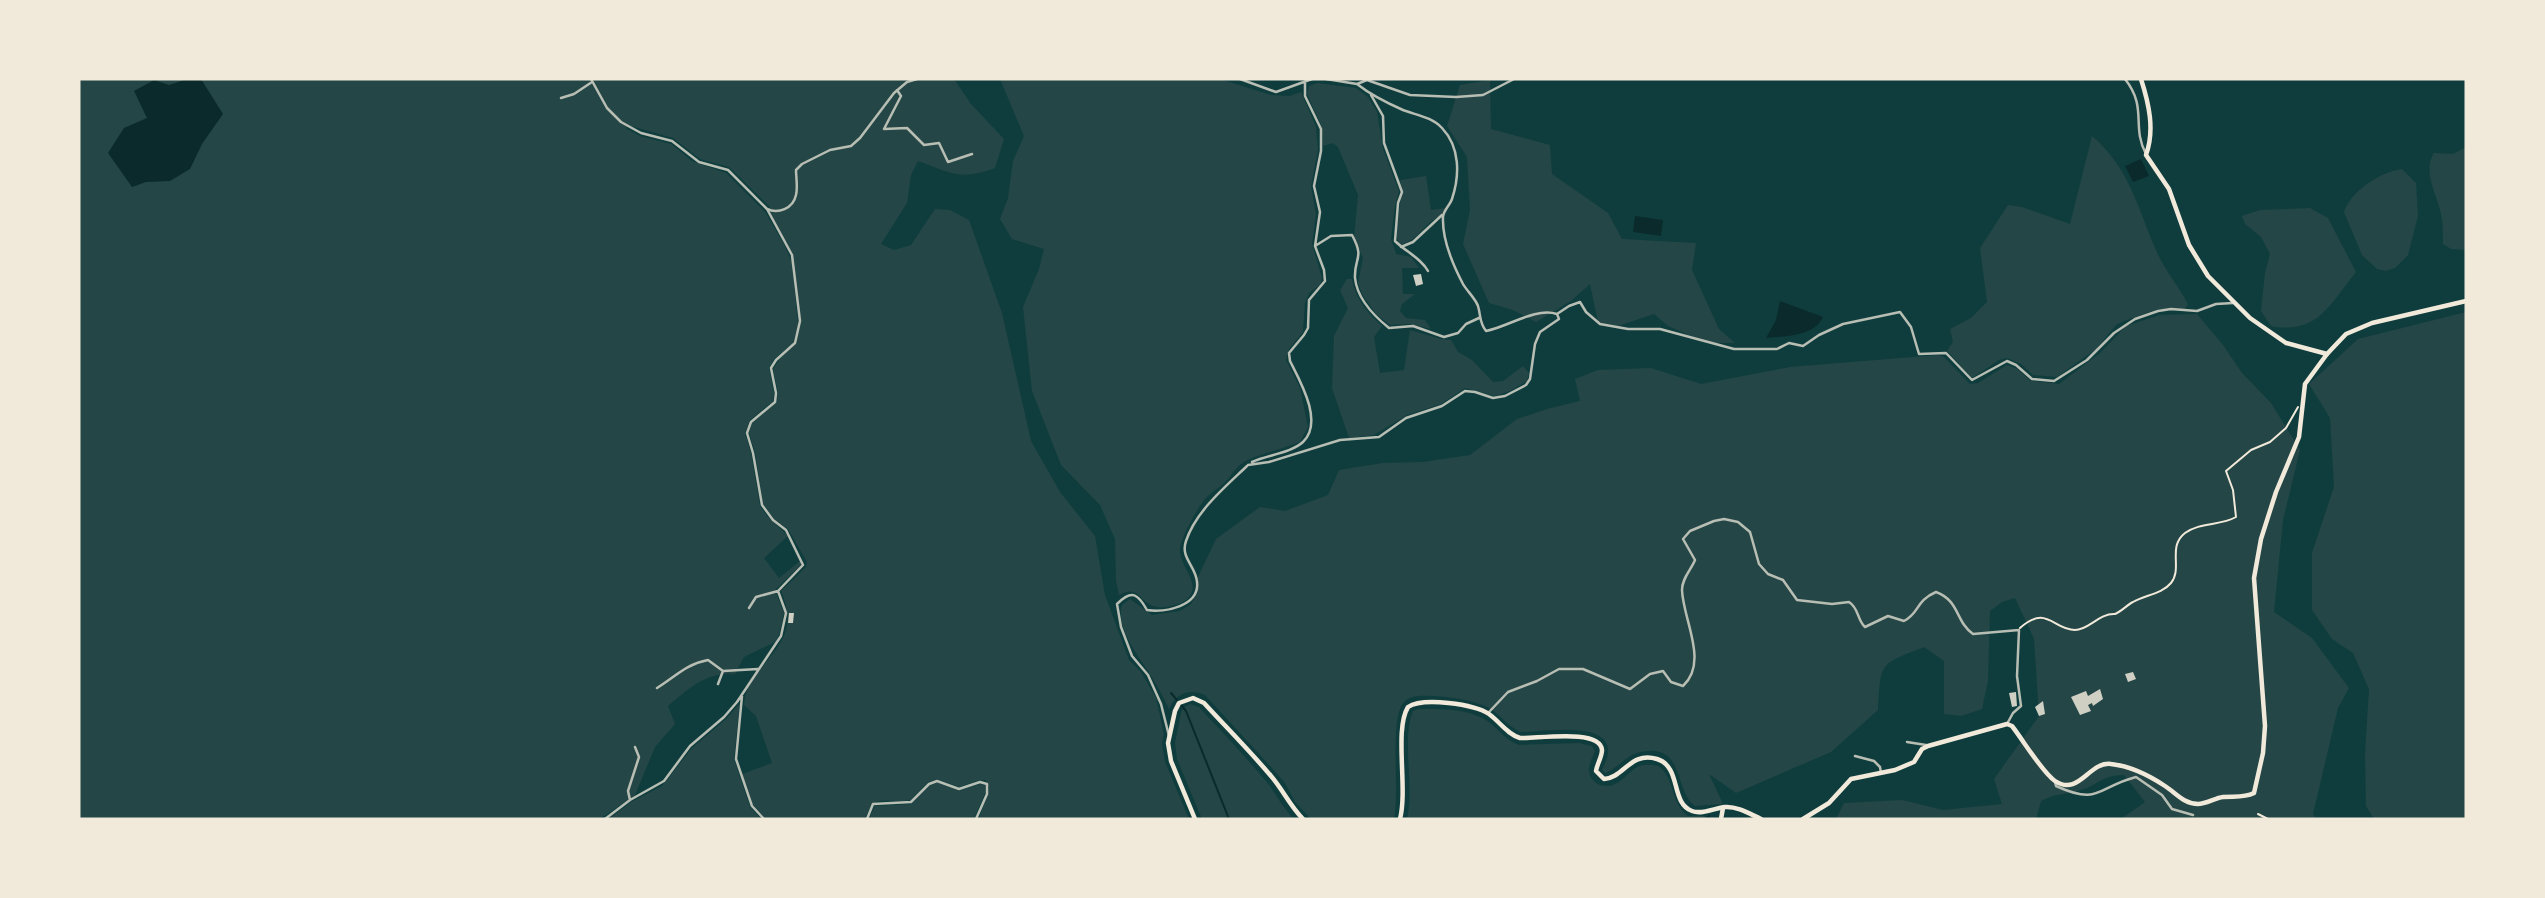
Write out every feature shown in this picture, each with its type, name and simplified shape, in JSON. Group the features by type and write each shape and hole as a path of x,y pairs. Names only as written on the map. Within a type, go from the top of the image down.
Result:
{"main road":[{"path":"2141,79 2149,103 2151,142 2146,155 2169,189 2196,259 2208,276 2250,318 2286,343 2327,354"},
{"path":"1803,819 1829,803 1851,779 1914,762 1923,749 1930,745 2007,724 2012,726 2054,780 2064,785 2074,784 2098,766 2108,763 2150,777 2183,800 2197,804 2220,797 2246,797 2255,793 2263,753 2264,726 2254,578 2261,539 2276,492 2299,437 2305,384 2346,334 2372,323 2466,300"},
{"path":"1195,819 1171,761 1169,736 1179,703 1189,698 1201,701 1268,772 1290,806 1303,819"},
{"path":"1400,819 1404,785 1403,721 1408,707 1416,702 1448,703 1488,713 1511,734 1520,738 1580,736 1595,740 1601,745 1602,752 1596,773 1604,779 1613,777 1637,759 1661,760 1672,770 1682,801 1688,809 1694,812 1723,807 1738,809 1761,819"},
{"path":"1721,819 1723,807"}],"street":[{"path":"767,209 778,212 788,207 796,195 796,170 802,164 830,150 851,146 897,90 916,79"},
{"path":"1240,79 1276,92 1312,79"},
{"path":"1326,79 1357,84 1371,95 1431,120 1442,127 1450,140 1458,164 1451,202 1443,215 1413,242 1401,247"},
{"path":"1357,84 1367,80 1410,95 1473,97 1496,90 1514,79"},
{"path":"2125,79 2136,97 2139,108 2139,136 2146,155"},
{"path":"561,98 574,94 591,81 607,108 621,122 641,133 672,141 699,162 728,170 767,209 792,255 800,325 795,344 776,360 771,368 775,402 751,422 747,430 762,505 773,520 786,530 804,562 778,591 756,597 748,608"},
{"path":"1169,736 1161,704 1148,675 1132,656 1121,627 1117,604 1125,596 1133,594 1140,598 1147,610 1158,612 1178,607 1188,601 1195,592 1197,581 1185,557 1184,545 1192,525 1248,465 1302,443 1310,432 1309,408 1289,353 1308,328 1309,300 1325,281 1315,246 1320,212 1314,186 1321,151 1321,129 1305,96 1305,82"},
{"path":"897,90 901,96 884,129 908,128 924,145 939,143 948,162 972,154"},
{"path":"1371,95 1383,116 1384,143 1402,192 1398,204 1395,241 1424,264 1428,271"},
{"path":"1443,215 1450,256 1462,282 1478,305 1479,318 1486,331 1535,314 1557,314 1580,302 1586,312 1600,324 1628,329 1660,329 1734,349 1763,350 1777,349 1789,343 1803,346 1843,324 1900,312 1911,327 1919,354 1946,353 1972,380 2007,361 2032,379 2054,381 2087,360 2113,334 2135,319 2158,311 2197,311 2216,304 2235,303"},
{"path":"1315,246 1331,236 1352,235 1359,248 1360,257 1355,277 1358,287 1368,307 1389,328 1413,326 1444,337 1458,333 1466,324 1479,318"},
{"path":"1248,465 1269,462 1340,440 1379,437 1406,418 1443,406 1465,391 1475,391 1493,398 1505,396 1526,385 1530,379 1535,344 1540,332 1559,319 1557,314"},
{"path":"1488,713 1508,692 1559,669 1583,669 1630,689 1650,674 1663,671 1671,682 1683,686 1689,680 1696,655 1682,590 1683,581 1695,560 1683,539 1690,531 1724,519 1738,522 1750,532 1759,564 1768,573 1783,580 1797,600 1832,604 1849,602 1854,605 1865,628 1888,616 1904,621 1911,617 1921,600 1936,592 1947,596 1957,609 1966,629 1973,634 2019,630 2017,676 2021,706 2007,724"},
{"path":"605,819 630,800 664,781 690,746 724,717 781,636 786,609 778,591"},
{"path":"657,688 675,677 681,669 695,662 708,660 723,671 758,669"},
{"path":"718,684 723,671"},
{"path":"742,693 742,717 736,759 752,806 764,819"},
{"path":"1907,742 1930,745"},
{"path":"630,800 628,791 639,757 635,747"},
{"path":"1855,756 1874,761 1880,767 1881,773"},
{"path":"2054,780 2056,786 2070,793 2092,796 2117,783 2136,778 2162,795 2172,809 2193,816"},
{"path":"867,819 873,804 908,803 929,783 941,780 959,789 980,782 987,784 987,794 976,819"}],"path":[{"path":"2019,630 2037,618 2051,619 2074,630 2081,629 2170,585 2175,576 2178,540 2198,526 2224,523 2236,517 2233,490 2226,471 2251,450 2270,442 2286,428 2294,410 2301,405"},
{"path":"2258,814 2268,819"}],"shaded area":[{"path":"79,79 954,79 971,104 1004,139 995,168 964,175 918,161 911,175 907,203 881,244 894,250 911,245 935,209 950,210 969,220 1002,313 1031,441 1060,492 1095,536 1105,595 1129,660 1141,672 1156,698 1164,734 1162,744 1165,762 1189,819 979,819 989,788 986,780 959,787 937,779 928,782 910,800 883,800 873,804 865,819 766,819 753,805 742,774 772,763 756,716 744,705 755,676 782,641 787,627 787,611 781,591 806,567 807,562 788,529 774,519 763,504 755,452 749,433 752,423 776,402 778,393 773,369 781,357 796,344 801,321 793,255 774,221 769,206 729,167 700,159 673,138 631,126 625,128 640,136 671,144 692,161 726,173 765,212 792,262 798,325 793,343 774,359 769,368 773,401 750,420 745,433 760,506 788,536 764,558 779,578 801,560 802,564 775,590 784,613 775,642 744,657 735,674 707,678 668,706 675,724 655,747 635,795 600,819 79,819"},
{"path":"201,79 223,114 202,144 190,169 170,181 146,182 132,187 108,153 124,128 147,118 134,91 154,80 169,85 184,80"},
{"path":"1000,79 1220,79 1271,95 1290,96 1301,92 1316,127 1318,150 1311,186 1316,214 1312,244 1322,278 1320,285 1309,293 1305,303 1303,332 1289,349 1286,360 1300,388 1308,427 1300,442 1256,456 1241,464 1205,499 1190,524 1180,551 1193,588 1186,600 1171,606 1152,606 1133,592 1119,595 1115,539 1100,505 1061,465 1032,391 1023,307 1039,269 1044,249 1012,239 1000,219 1008,198 1013,161 1024,136"},
{"path":"1490,80 1491,129 1550,145 1552,174 1608,213 1622,239 1696,243 1692,270 1719,329 1735,343 1707,343 1668,326 1654,314 1618,326 1598,322 1590,284 1571,301 1536,322 1513,310 1489,303 1463,244 1470,210 1467,157 1447,126 1460,85"},
{"path":"1317,83 1356,88 1368,97 1377,112 1383,149 1399,191 1391,239 1396,254 1411,257 1419,268 1402,268 1403,294 1415,294 1402,304 1400,311 1406,318 1425,320 1431,329 1410,324 1390,325 1376,314 1362,294 1358,283 1363,258 1354,238 1358,195 1338,147 1332,143 1323,146 1321,125 1307,94 1309,86"},
{"path":"2092,136 2105,148 2123,174 2158,255 2188,304 2185,309 2158,309 2116,325 2096,349 2057,377 2033,375 2021,364 2007,358 1999,360 1972,378 1947,351 1953,342 1950,329 1971,318 1987,302 1980,248 2008,205 2022,207 2070,224"},
{"path":"2466,147 2466,250 2451,249 2443,244 2441,214 2429,168 2434,153 2453,154"},
{"path":"2141,159 2149,176 2133,182 2125,166"},
{"path":"2402,169 2416,183 2418,216 2408,255 2395,268 2386,271 2377,269 2362,255 2344,212 2353,197 2367,184 2385,174"},
{"path":"1426,176 1431,210 1446,208 1413,239 1400,245 1397,231 1400,180"},
{"path":"2310,208 2328,218 2356,272 2330,306 2312,321 2287,328 2271,326 2261,311 2270,254 2261,237 2245,224 2242,216 2260,210"},
{"path":"1635,216 1663,220 1661,236 1633,232"},
{"path":"1347,279 1352,279 1363,305 1382,326 1374,337 1380,373 1404,370 1410,330 1451,340 1458,352 1472,360 1493,382 1503,381 1523,366 1529,373 1527,381 1495,396 1465,388 1441,404 1407,415 1374,435 1349,438 1332,388 1334,336 1348,308 1340,290"},
{"path":"1780,301 1823,317 1819,324 1806,332 1766,338 1776,320"},
{"path":"2466,312 2466,819 2374,819 2366,806 2365,754 2369,689 2353,653 2332,639 2312,610 2312,553 2334,487 2330,418 2309,384 2358,339"},
{"path":"2197,314 2242,373 2271,403 2300,450 2283,520 2274,612 2312,638 2349,688 2338,708 2313,814 2316,819 2121,819 2145,802 2124,775 2105,778 2087,788 2041,801 2036,819 1836,819 1844,803 1902,800 1943,810 2002,804 1994,779 2039,716 2034,639 2015,598 2002,602 1990,611 1988,681 1982,709 1961,716 1944,714 1944,661 1924,647 1890,662 1885,667 1880,682 1878,710 1831,752 1736,793 1709,774 1723,804 1695,806 1688,799 1671,760 1664,754 1653,751 1637,753 1605,773 1602,770 1608,748 1604,740 1596,734 1570,730 1521,732 1493,710 1476,703 1440,696 1411,698 1404,702 1397,723 1394,819 1311,819 1295,802 1285,783 1205,695 1184,693 1175,699 1169,709 1122,624 1122,605 1130,599 1152,615 1180,611 1191,604 1198,592 1198,577 1216,539 1260,507 1285,511 1328,495 1339,470 1470,455 1517,419 1580,401 1575,379 1598,370 1651,368 1701,384 1790,367 1938,355 1944,357 1970,384 1978,383 2007,365 2017,369 2031,381 2059,384 2100,353 2126,326 2160,315"},
{"path":"740,703 734,759 750,807 761,819 609,819 631,802 662,786 692,748"},
{"path":"1190,704 1199,707 1241,752 1294,819 1202,819 1177,759 1175,743 1181,713 1183,708"},
{"path":"1451,710 1477,715 1519,745 1579,743 1592,746 1595,751 1589,773 1596,783 1604,786 1619,782 1642,765 1658,766 1667,777 1682,811 1688,816 1710,819 1407,819 1410,792 1408,735 1413,711"},
{"path":"937,782 959,791 985,785 985,793 974,819 869,819 875,806 912,804 930,785"}],"building":[{"path":"1421,274 1423,284 1416,286 1413,275"},
{"path":"789,613 794,613 793,623 788,623"},
{"path":"2133,672 2136,679 2128,682 2125,674"},
{"path":"2100,689 2103,699 2093,706 2092,703 2088,705 2091,711 2080,715 2071,697 2086,691 2088,696"},
{"path":"2016,692 2017,706 2012,707 2009,693"},
{"path":"2043,701 2045,714 2039,716 2035,707"}],"waterway":[{"path":"1171,693 1177,700"},
{"path":"1181,705 1186,711 1229,819"}]}
